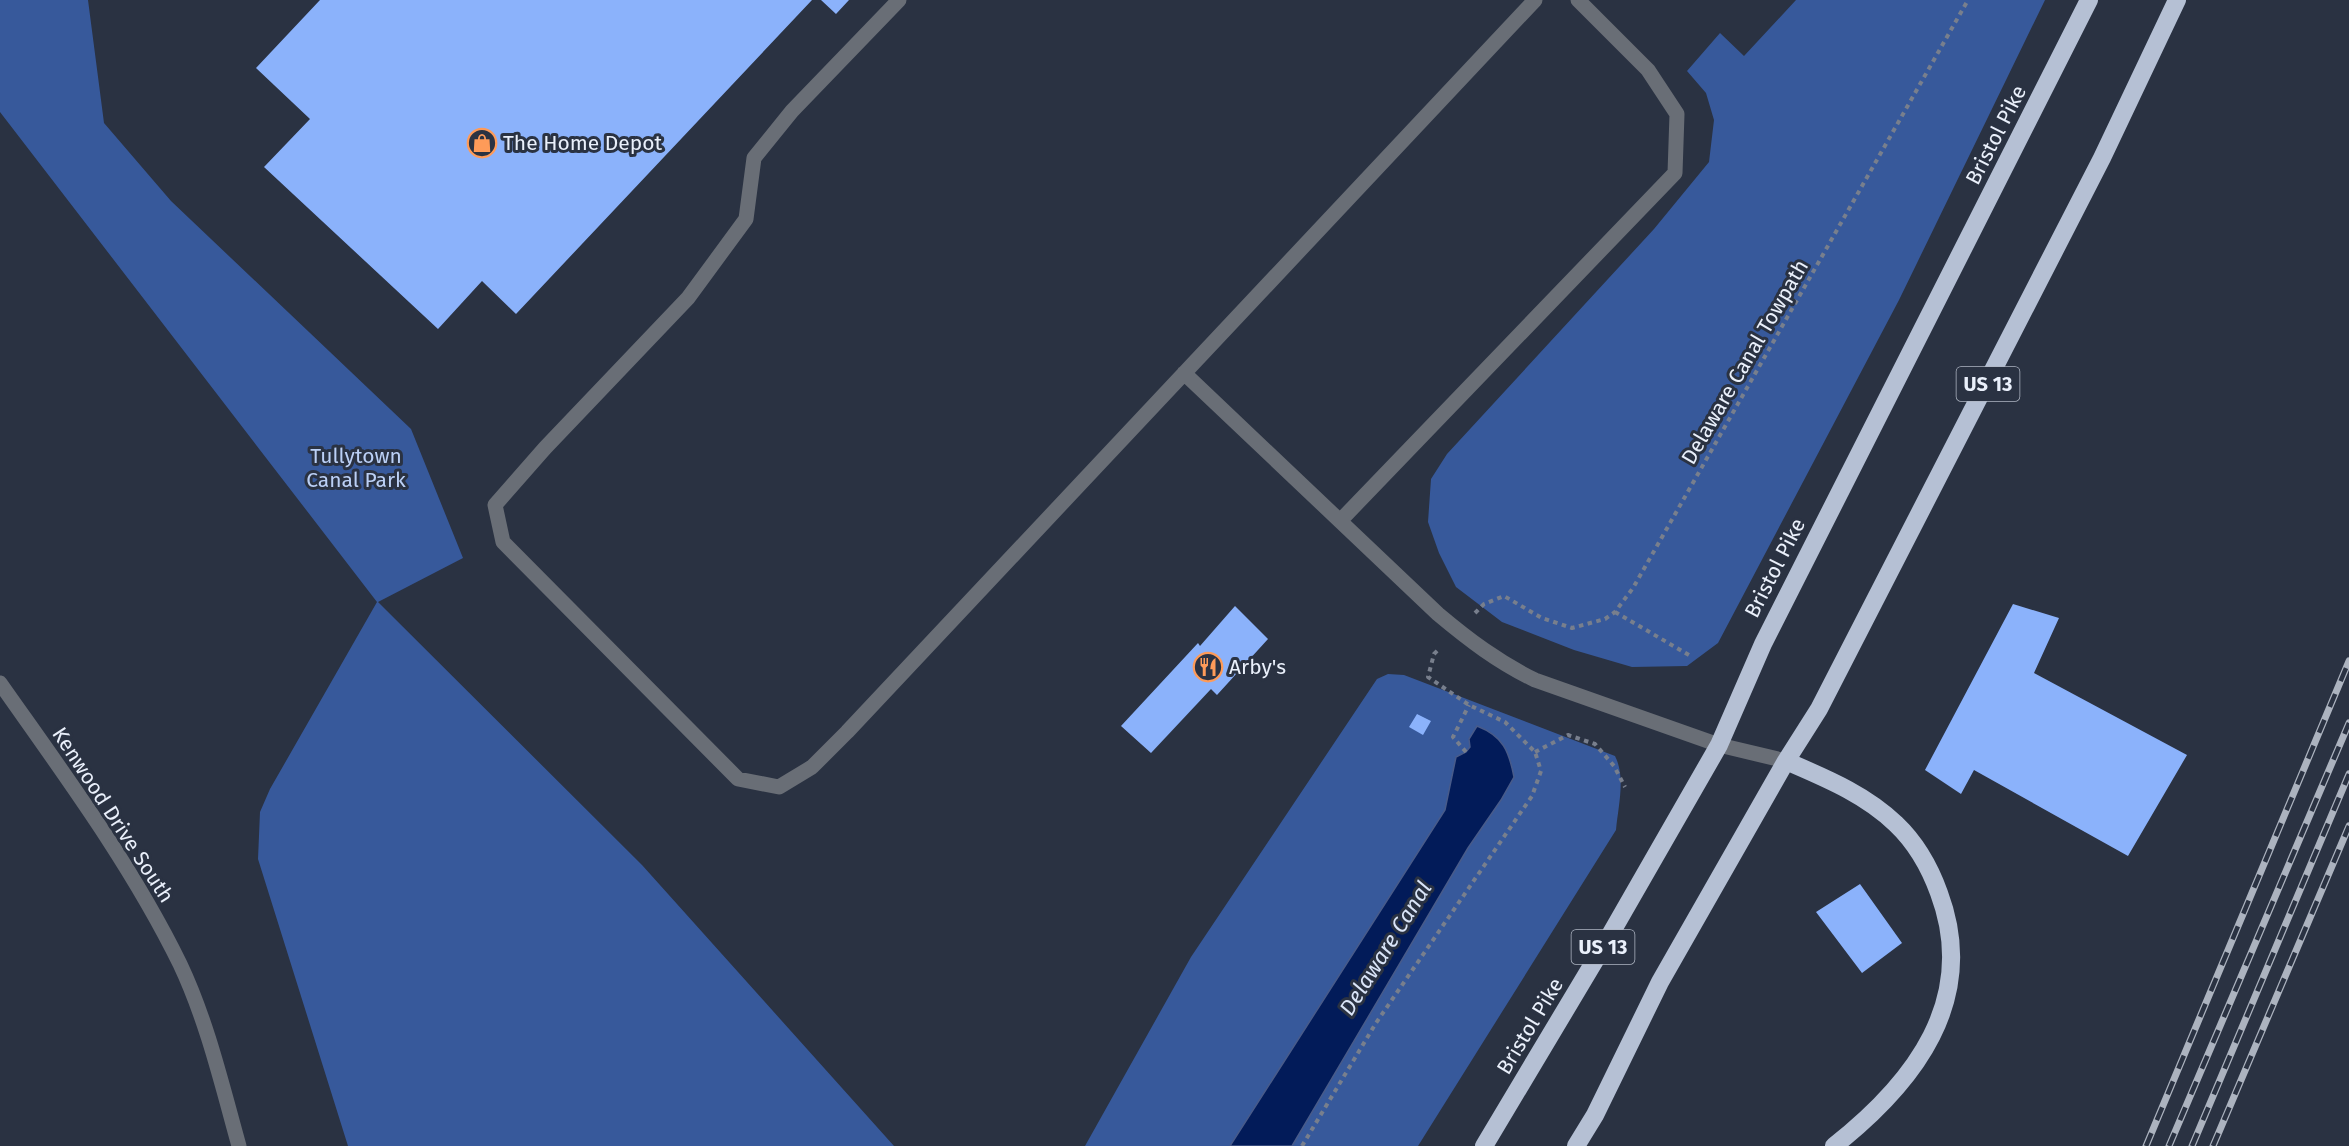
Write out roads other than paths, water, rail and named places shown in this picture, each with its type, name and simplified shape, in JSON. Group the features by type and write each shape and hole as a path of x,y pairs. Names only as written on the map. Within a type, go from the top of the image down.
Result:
{"highway":[{"name":"Bristol Pike","path":"1484,1146 1719,746 1762,644 2089,0"},
{"name":"US 13","path":"1575,1146 1595,1115 1660,982 1786,761 1819,709 2102,158 2177,0"},
{"path":"1786,761 1842,786 1870,803 1896,825 1918,851 1934,879 1945,909 1951,939 1950,972 1945,1002 1937,1028 1923,1053 1907,1077 1886,1101 1834,1146"}],"street":[{"path":"899,0 792,111 754,158 746,219 688,298 545,447 495,505 502,542 738,780 779,787 812,767 1535,0"},
{"path":"1340,521 1675,173 1677,114 1648,70 1578,0"},
{"path":"1184,373 1444,620 1482,651 1535,680 1719,746 1786,761"},
{"name":"Kenwood Drive South","path":"0,683 132,876 180,965 211,1045 239,1146"}],"water":[{"name":"Delaware Canal","path":"1477,726 1499,740 1510,759 1514,777 1501,800 1468,848 1292,1146 1230,1146 1445,810 1456,757 1470,747 1469,739"}],"railway":[{"path":"2146,1146 2349,661"},
{"path":"2169,1146 2349,723"},
{"path":"2192,1146 2349,774"},
{"path":"2213,1146 2349,826"}],"place":[{"name":"The Home Depot","path":"482,143"},
{"name":"Arby's","path":"1208,667"}],"park label":[{"name":"Tullytown Canal Park","path":"356,468"}]}
